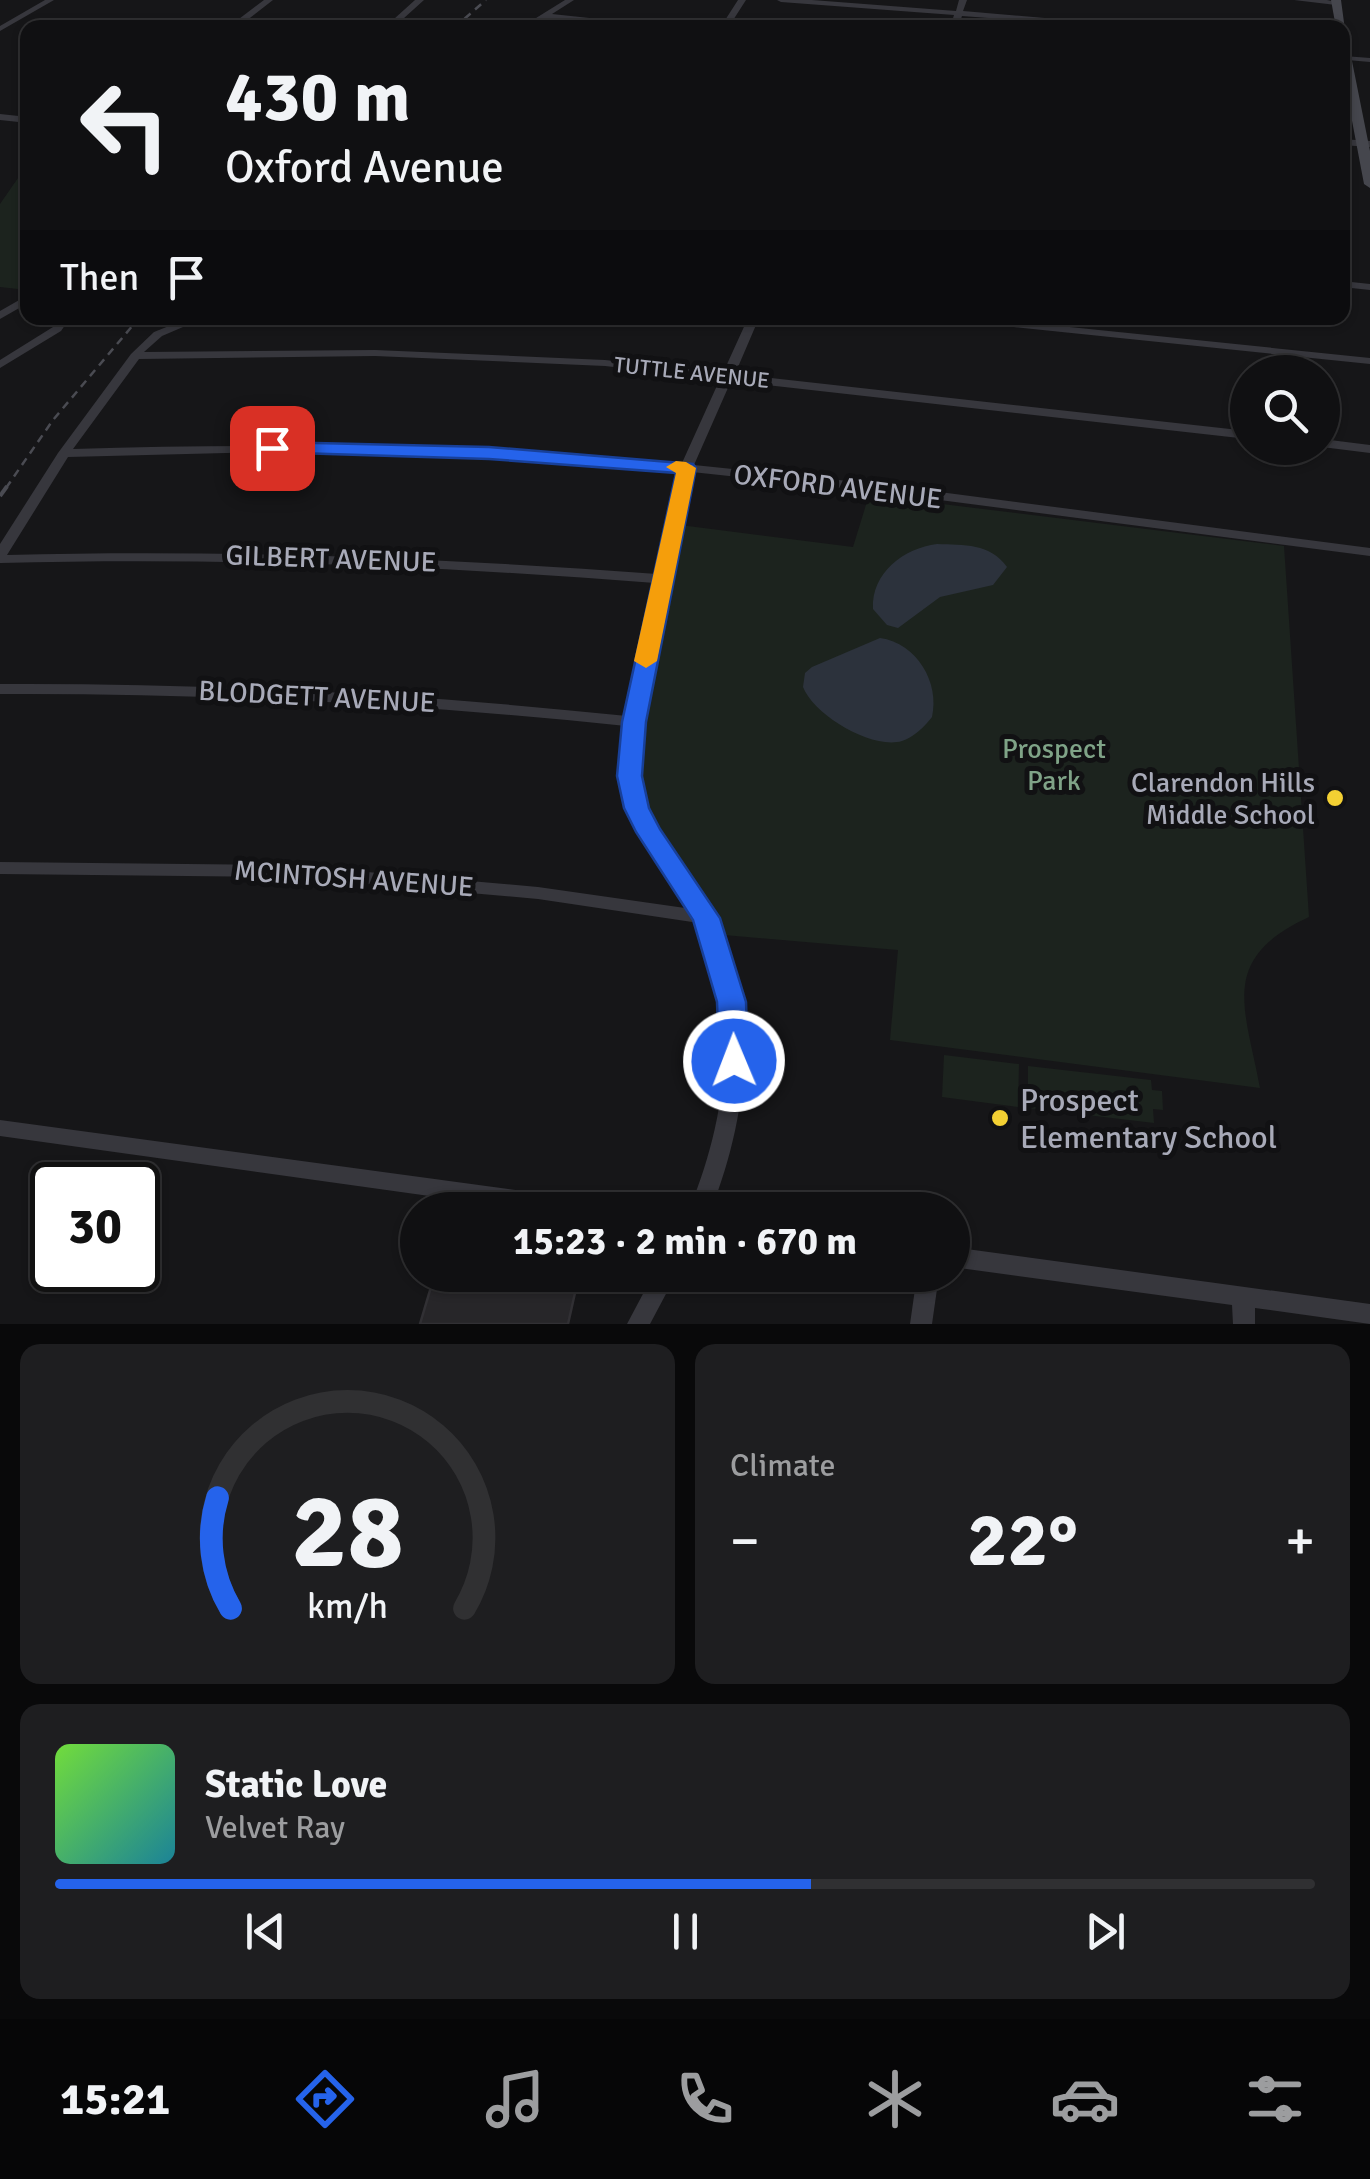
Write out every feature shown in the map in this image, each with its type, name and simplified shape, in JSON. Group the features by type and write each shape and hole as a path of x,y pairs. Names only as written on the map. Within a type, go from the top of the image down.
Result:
{"main road":[{"path":"1350,72 1366,144 1370,184"}],"street":[{"path":"0,29 50,0"},
{"path":"243,20 270,0"},
{"path":"397,20 420,0"},
{"path":"781,0 1051,20"},
{"path":"957,20 964,0"},
{"path":"1298,0 1336,1"},
{"path":"539,20 568,1"},
{"path":"547,16 591,20"},
{"path":"0,29 14,30"},
{"path":"0,366 59,325"},
{"path":"0,557 64,453 134,356 158,334 180,325"},
{"path":"706,1192 726,1128 735,1029 725,973 706,918 637,808 630,776 634,722 686,468 751,325"},
{"path":"1021,325 1370,362"},
{"name":"TUTTLE AVENUE","path":"134,356 434,354 728,375 1230,433"},
{"path":"1340,446 1370,449"},
{"name":"OXFORD AVENUE","path":"64,453 380,449 686,468 1370,552"},
{"name":"GILBERT AVENUE","path":"0,557 338,556 662,578"},
{"name":"BLODGETT AVENUE","path":"0,689 163,688 316,693 634,722"},
{"name":"MCINTOSH AVENUE","path":"0,868 215,868 343,875 538,893 706,918"},
{"path":"0,1128 465,1192"},
{"path":"970,1260 1370,1314"},
{"path":"638,1324 656,1292"},
{"path":"921,1324 926,1292"},
{"path":"1243,1298 1244,1324"}],"green space":[{"path":"20,175 20,289 0,287 0,204"},
{"name":"Prospect Park","path":"869,495 1284,546 1309,917 1280,933 1261,950 1250,968 1245,1009 1260,1088 890,1040 898,950 724,935 698,885 649,811 640,776 643,727 680,525 853,547"},
{"path":"944,1055 1019,1064 1018,1107 942,1097"},
{"path":"1028,1066 1151,1080 1152,1090 1162,1091 1163,1110 1153,1109 1154,1123 1028,1108"}],"shaded area":[{"path":"937,544 984,549 1007,567 993,585 940,597 898,628 887,625 873,609 884,574 902,557"},
{"path":"880,638 893,641 915,656 932,691 932,717 902,741 875,740 845,728 819,709 803,687 805,673 812,667"}],"building":[{"path":"430,1292 575,1292 568,1324 420,1324"}],"railway":[{"path":"463,20 486,0"},
{"path":"6,488 53,420 133,325"},
{"path":"0,496 8,485"}],"slow traffic":[{"path":"646,661 686,468 676,467"}],"place":[{"name":"Clarendon Hills Middle School","path":"1335,798"},
{"name":"Prospect Elementary School","path":"1000,1118"}],"route":[{"path":"272,448 489,453 686,468 634,722 630,776 637,808 648,832 706,918 732,1002 734,1061"}]}
